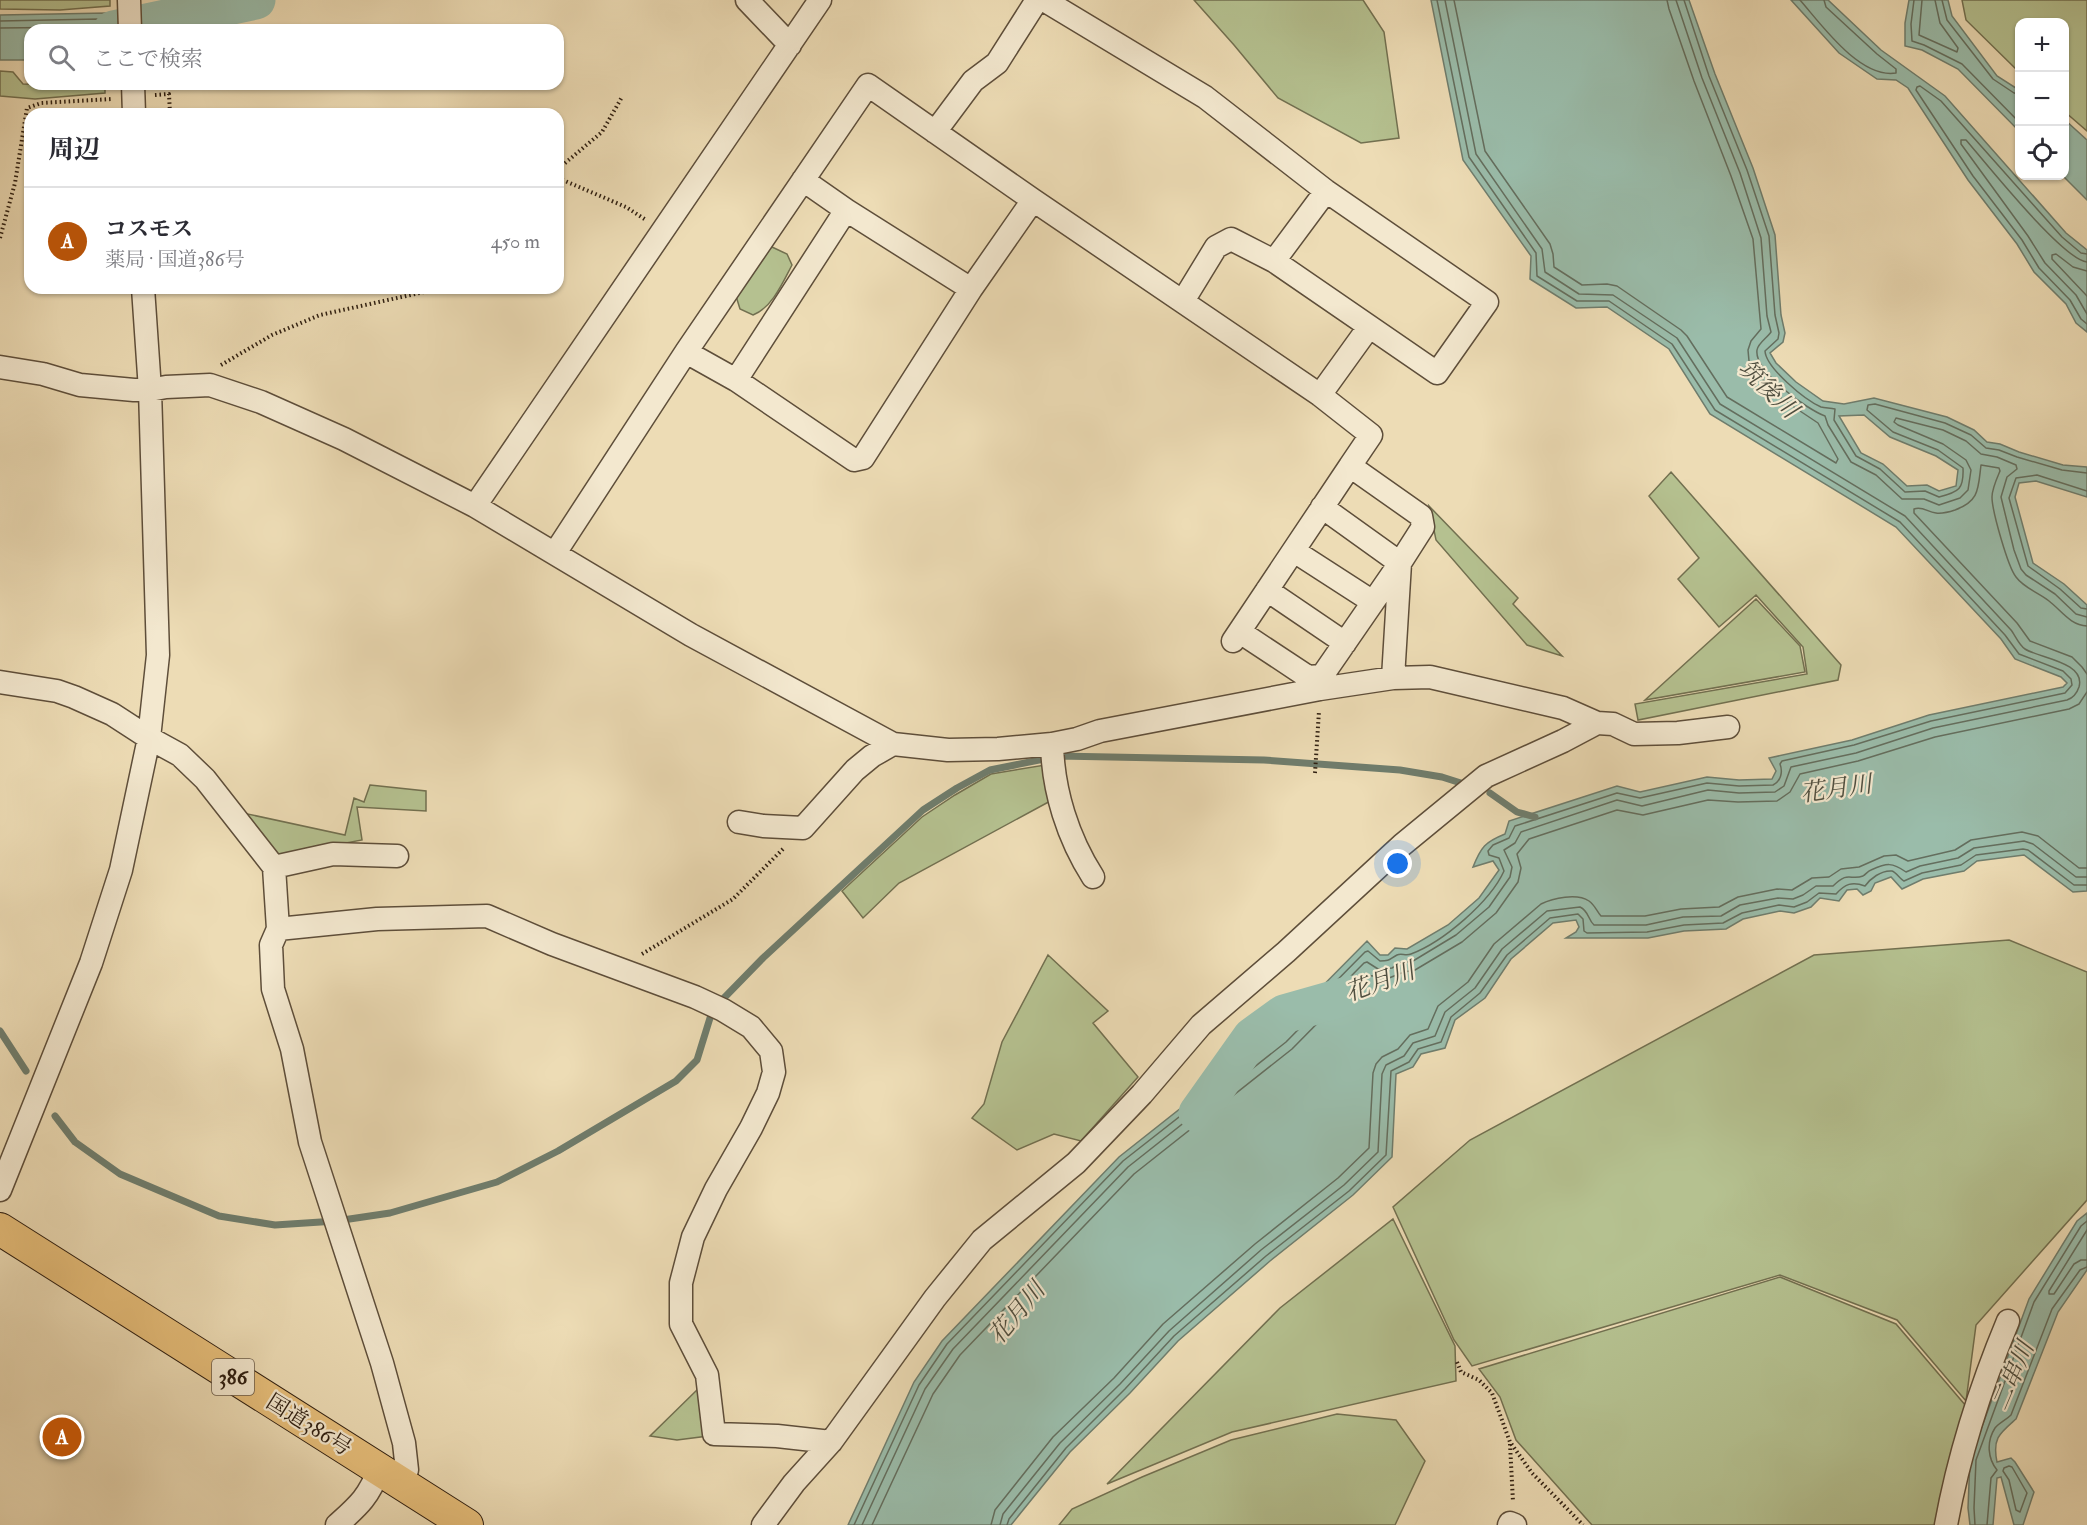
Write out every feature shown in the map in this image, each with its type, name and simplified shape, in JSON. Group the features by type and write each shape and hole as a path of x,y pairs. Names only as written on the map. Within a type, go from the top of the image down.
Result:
{"highway":[{"name":"国道386号","path":"0,1228 467,1525"}],"street":[{"path":"129,0 130,24"},
{"path":"747,0 790,45"},
{"path":"475,506 820,0"},
{"path":"935,132 973,81 997,63 1037,0"},
{"path":"1044,0 1204,97 1326,191 1487,302 1437,373 1274,261 1231,239 1216,247 1183,300"},
{"path":"555,553 686,352 868,85 1320,395 1371,435 1322,507 1236,637 1308,678 1322,676 1423,527 1421,516 1350,466"},
{"path":"133,90 134,108"},
{"path":"803,180 971,289"},
{"path":"1274,261 1326,191"},
{"path":"686,352 736,380 854,460 863,458 971,289 1033,200"},
{"path":"736,380 846,210"},
{"path":"0,1190 91,963 121,870 148,738 158,655 150,390 143,294"},
{"path":"1320,395 1368,327"},
{"path":"0,366 43,374 80,385 150,390 210,385 261,402 344,439 475,506 691,635 893,744 948,750 998,749 1052,752 1077,739 1100,731 1393,678 1430,677 1563,708 1597,723 1613,724 1634,734 1678,733 1728,727"},
{"path":"1322,507 1400,562"},
{"path":"1294,551 1373,602"},
{"path":"1393,678 1400,562"},
{"path":"1268,590 1344,643"},
{"path":"0,682 57,691 74,697 112,714 148,738 180,755 205,779 274,867 278,929 271,945 273,989 292,1050 310,1142 382,1363 404,1443 407,1470 374,1483 361,1504 337,1525"},
{"path":"763,1525 794,1483 831,1442 935,1298 982,1240 1076,1163 1142,1094 1201,1025 1286,952 1402,845 1486,776 1597,723"},
{"path":"739,822 803,828 855,770 872,756 893,744"},
{"path":"1052,752 1067,826 1081,858 1093,877"},
{"path":"274,867 333,854 397,856"},
{"path":"278,929 377,919 487,916 552,944 718,1007 751,1027 771,1051 774,1072 768,1093 751,1128 716,1189 693,1238 681,1283 681,1324 707,1375 714,1434 777,1436 831,1442"},
{"path":"1946,1525 1960,1454 1989,1364 2008,1321"}],"path":[{"path":"170,94 170,108"},
{"path":"564,164 602,132 622,97"},
{"path":"27,108 41,103 102,100"},
{"path":"0,238 15,183 24,127"},
{"path":"564,181 626,207 662,230"},
{"path":"199,386 202,376 272,335 320,315 415,294"},
{"path":"1315,773 1320,690"},
{"path":"619,968 733,899 803,828"},
{"path":"1457,1362 1461,1372 1479,1380 1492,1393 1510,1442 1513,1503 1511,1524"},
{"path":"1510,1442 1532,1473 1583,1525"}],"shaded area":[{"path":"0,0 110,0 110,6 60,10 0,9"},
{"path":"1194,0 1363,0 1384,32 1399,138 1361,143 1278,98"},
{"path":"1962,0 2087,0 2087,131 2069,115 2069,18 2015,18 2015,68 1966,20"},
{"path":"0,71 13,72 24,84 24,90 105,90 105,93 35,99 0,96"},
{"path":"772,247 787,254 792,265 771,301 760,312 753,315 740,309 736,296 765,252"},
{"path":"1671,472 1841,665 1838,680 1638,720 1635,704 1807,674 1803,647 1756,595 1719,627 1678,579 1699,558 1649,496"},
{"path":"1429,506 1518,598 1513,604 1562,656 1527,645 1436,540"},
{"path":"1756,599 1800,646 1805,672 1645,700"},
{"path":"1045,765 1054,799 899,883 863,918 842,891 922,817 955,795 991,774"},
{"path":"370,785 426,791 426,811 357,807 362,840 272,857 243,813 345,835 354,798 364,802"},
{"path":"2009,940 2087,972 2087,1200 1976,1325 1966,1401 1897,1320 1780,1275 1472,1366 1454,1340 1393,1207 1470,1140 1814,955"},
{"path":"1048,955 1108,1011 1093,1023 1138,1077 1081,1141 1054,1134 1017,1150 972,1118 984,1104 1002,1042"},
{"path":"1393,1219 1455,1346 1456,1381 1232,1432 1107,1484 1280,1308"},
{"path":"1780,1277 1896,1324 1966,1406 1937,1525 1592,1525 1516,1440 1500,1397 1479,1369"},
{"path":"701,1386 708,1436 677,1440 650,1436"},
{"path":"1337,1414 1396,1420 1425,1461 1395,1525 1059,1525 1072,1509 1231,1440"}],"water":[{"name":"筑後川","path":"1431,0 1689,0 1715,74 1753,168 1775,235 1781,315 1785,333 1783,342 1770,353 1776,363 1796,382 1823,401 1844,404 1874,398 1947,417 1974,430 1987,442 2000,444 2063,465 2087,467 2087,497 2036,481 2019,483 2015,497 2033,563 2064,584 2087,605 2087,891 2073,892 2024,855 1977,861 1964,871 1923,879 1902,889 1891,877 1875,883 1871,891 1863,895 1857,889 1847,890 1839,901 1820,898 1811,907 1794,913 1780,911 1743,919 1726,929 1684,931 1648,938 1566,938 1576,932 1579,927 1576,920 1553,923 1511,959 1485,998 1455,1020 1445,1048 1421,1054 1413,1067 1396,1074 1392,1157 1353,1195 1270,1261 1178,1341 1130,1393 1070,1452 1011,1525 848,1525 914,1382 942,1341 1119,1157 1277,1032 1367,941 1380,955 1388,955 1395,948 1407,949 1448,925 1479,898 1499,870 1493,861 1473,867 1484,846 1505,834 1509,821 1617,786 1640,792 1707,777 1739,780 1772,779 1776,771 1769,758 1852,740 1929,715 2063,687 2067,683 2061,677 2015,659 2001,639 1896,527 1710,414 1669,349 1607,307 1576,308 1530,279 1531,256 1463,160","holes":["1864,415 1890,437 1936,456 1958,470 1956,486 1939,491 1927,485 1907,486 1883,464 1861,453 1839,416"]},
{"path":"1791,0 1828,0 1881,50 1945,96 2015,175 2015,180 2019,180 2066,233 2087,250 2087,332 2076,323 2066,304 2034,272 2017,244 1968,180 1908,88 1896,80 1877,79 1839,53"},
{"path":"1909,0 1948,0 1952,16 1997,76 2015,87 2015,127 1958,69 1922,50 1905,46 1905,23"},
{"path":"107,13 108,24 24,24 24,60 0,60 0,15"},
{"path":"2069,124 2087,140 2087,200 2067,180 2069,180"},
{"name":"二串川","path":"2087,1213 2087,1270 2058,1312 2016,1419 2002,1432 1997,1442 1997,1462 2011,1458 2034,1492 2023,1525 2014,1525 2001,1477 1997,1478 1993,1525 1970,1525 1968,1508 1970,1459 2029,1299 2077,1221"}],"waterway":[{"path":"142,24 256,0"},
{"path":"55,1116 75,1142 120,1174 219,1216 275,1225 336,1221 390,1213 497,1182 558,1151 676,1081 697,1060 710,1018 723,999 763,958 923,810 990,770 1059,756 1264,760 1400,770 1442,777 1464,784"},
{"path":"1490,793 1517,812 1535,817"},
{"name":"花月川","path":"1198,1113 1252,1037 1284,1014 1351,995"},
{"path":"0,1031 26,1071"}],"place":[{"name":"コスモス","path":"62,1437"}]}
